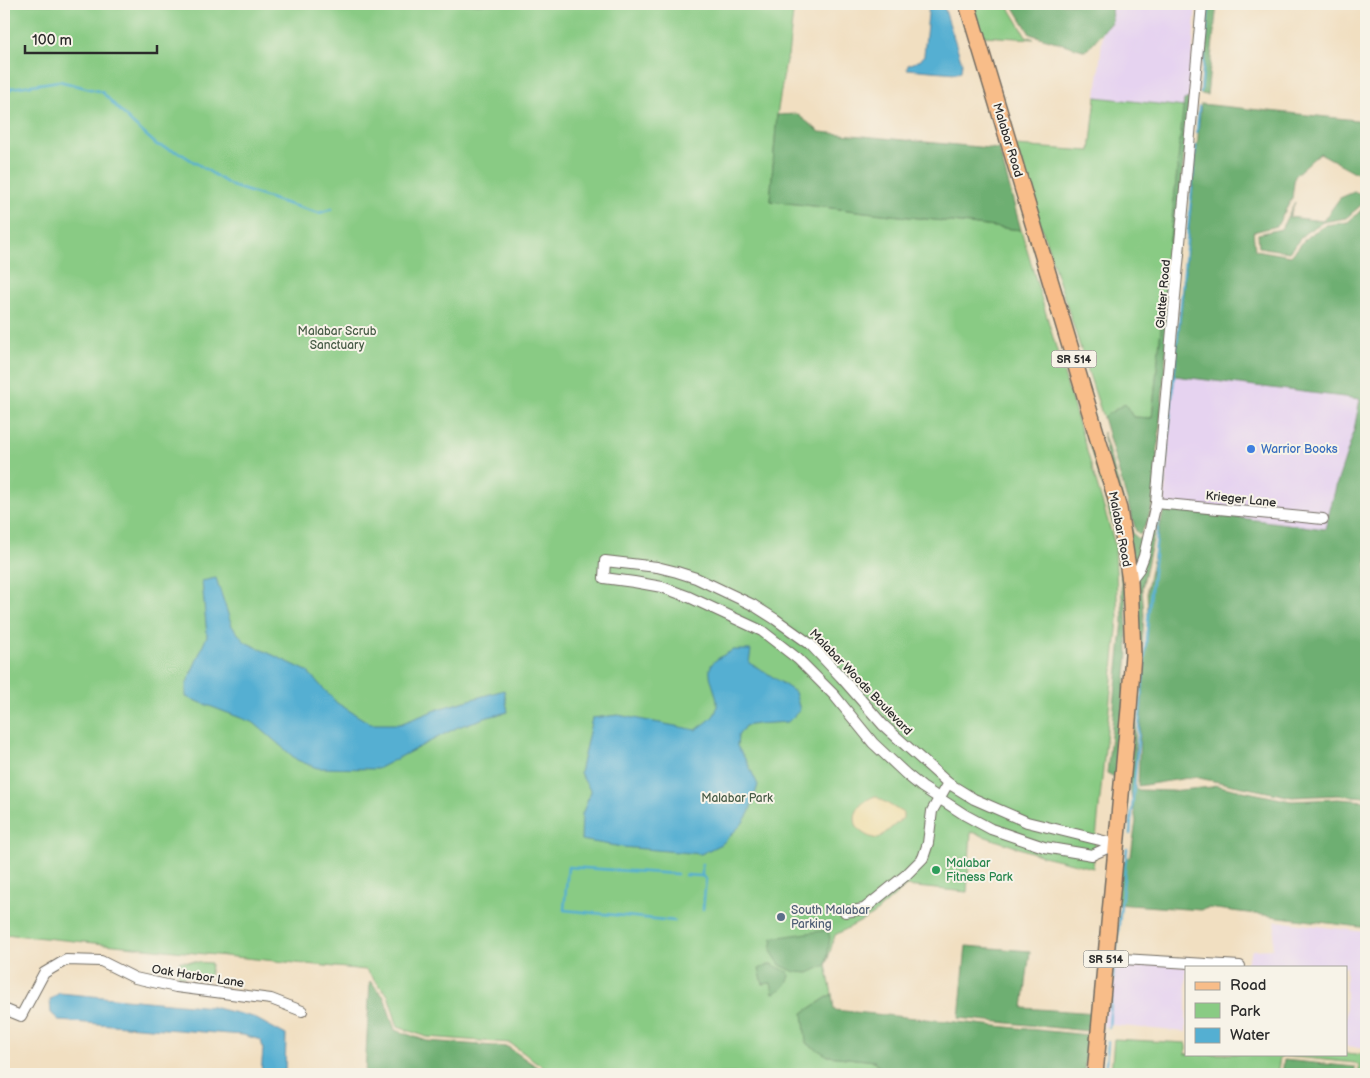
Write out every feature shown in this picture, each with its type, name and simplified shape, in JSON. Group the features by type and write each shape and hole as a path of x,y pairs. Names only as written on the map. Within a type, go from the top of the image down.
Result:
{"main road":[{"name":"Malabar Road","path":"967,4 1119,509 1130,581 1133,654 1095,1074"}],"street":[{"name":"Glatter Road","path":"1130,581 1139,569 1144,556 1156,503 1202,4"},
{"name":"Krieger Lane","path":"1156,503 1323,519"},
{"name":"Malabar Woods Boulevard","path":"762,631 689,596 634,582 604,578 605,561 657,566 696,578 753,605 810,644 842,676 883,725 948,783 974,800 1027,822 1116,844"},
{"path":"775,619 762,631 798,659 834,695 873,743 922,787 965,815 991,828 1044,847 1092,855 1116,844"},
{"path":"857,725 871,711"},
{"path":"845,912 864,909 906,875 923,858 928,842 932,811 948,783"},
{"path":"1106,958 1240,966"},
{"name":"Oak Harbor Lane","path":"4,1009 21,1016 44,973 66,960 102,961 134,978 176,987 271,999 302,1010"}],"shaded area":[{"path":"1111,4 1196,4 1189,98 1184,100 1184,107 1096,97 1103,32 1112,21"},
{"path":"1175,376 1360,399 1353,435 1337,483 1325,529 1164,508"},
{"path":"1276,921 1366,932 1366,1048 1348,1046 1348,966 1247,966 1252,950 1272,949"},
{"path":"1111,963 1185,967 1185,1032 1111,1025 1103,1027"}],"green space":[{"name":"Malabar Scrub Sanctuary","path":"4,4 794,4 788,56 777,115 770,201 1021,230 1115,545 1118,620 1093,868 1043,856 971,832 967,892 906,886 873,915 835,935 826,965 832,994 803,1013 828,1056 875,1061 884,1074 553,1074 510,1043 427,1037 398,1027 388,995 366,970 4,934"},
{"path":"972,4 1007,4 1026,36 1034,39 982,36"},
{"path":"1012,4 1111,4 1112,21 1086,51 1030,34"},
{"path":"1209,4 1217,4 1207,95 1200,94"},
{"path":"1096,97 1184,107 1152,418 1133,417 1125,404 1103,417 1015,146 1090,151"},
{"path":"1189,98 1153,502 1147,522 1140,535 1136,531 1103,417 1125,404 1133,417 1152,418 1184,100"},
{"path":"1201,104 1366,121 1366,177 1320,153 1295,175 1292,198 1277,226 1253,232 1255,250 1291,256 1308,236 1326,225 1348,222 1366,206 1366,797 1338,795 1292,797 1194,777 1138,786 1148,616 1147,589 1164,508 1325,529 1337,483 1353,435 1360,399 1175,376"},
{"path":"797,114 820,132 999,149 1021,230 770,201 777,115"},
{"path":"1354,192 1366,197 1366,201 1346,218 1323,222 1305,233 1289,252 1259,247 1258,234 1281,229 1295,202 1289,217 1323,221 1340,198"},
{"path":"1103,432 1133,534 1139,539 1143,538 1159,511 1142,588 1144,616 1135,734 1135,788 1139,790 1171,791 1212,787 1214,785 1291,801 1338,799 1366,801 1366,927 1208,908 1201,910 1116,904 1119,866 1131,855 1136,821 1129,783 1138,654"},
{"path":"1091,433 1114,510 1125,581 1128,653 1117,778 1107,773 1123,620 1119,545 1104,488 1100,481 1086,434"},
{"path":"828,930 830,938 826,965 809,973 795,972 780,965 771,951 773,938"},
{"path":"966,946 1030,951 1023,1008 1096,1013 1092,1034 1088,1031 959,1018"},
{"path":"180,961 211,963 210,978 178,976"},
{"path":"771,964 788,972 790,976 784,987 773,993 771,983 763,984 759,969"},
{"path":"370,981 384,997 395,1030 427,1041 508,1047 547,1074 365,1074"},
{"path":"832,994 834,1010 1088,1035 1084,1074 884,1074 875,1061 828,1056 806,1043 803,1013"},
{"path":"1114,1039 1185,1043 1185,1056 1285,1056 1280,1058 1277,1074 1111,1074"},
{"path":"1348,1053 1366,1055 1366,1074 1359,1074 1359,1066 1355,1063 1285,1056 1348,1056"},
{"path":"1284,1060 1355,1067 1355,1074 1282,1074"}],"sand":[{"path":"875,796 903,813 903,818 878,839 861,832 855,819 860,806"}],"water":[{"path":"929,4 943,4 962,63 961,71 956,73 907,69 908,65 921,60 924,55"},
{"path":"216,578 232,626 245,642 307,671 337,703 371,724 400,724 441,708 504,690 508,712 458,727 377,769 317,768 297,760 254,723 186,697 186,685 207,636 202,581"},
{"path":"733,650 751,650 749,663 795,692 800,710 788,722 745,726 738,736 737,746 758,785 749,813 742,824 723,843 701,854 622,847 581,840 582,814 591,792 580,773 592,718 618,715 696,730 714,715 717,708 710,671 711,665"},
{"path":"59,993 212,1007 253,1017 286,1035 285,1074 261,1074 263,1049 261,1040 243,1035 60,1021 51,1013 50,1000"}],"waterway":[{"path":"1201,92 1209,4"},
{"path":"4,95 12,88 59,81 102,92 157,145 180,153 232,186 319,213 332,209"},
{"path":"1197,132 1199,107"},
{"path":"1162,496 1196,146"},
{"path":"1130,834 1148,619 1160,507"},
{"path":"1116,951 1127,849"},
{"path":"702,864 702,875"},
{"path":"675,921 564,910 568,867 677,874"},
{"path":"685,875 702,876 706,879 703,909"},
{"path":"1109,1028 1114,966"},
{"path":"1105,1074 1108,1042"}],"place":[{"name":"Warrior Books","path":"1251,449"},
{"name":"Malabar Fitness Park","path":"936,870"},
{"name":"South Malabar Parking","path":"781,917"}],"park label":[{"name":"Malabar Park","path":"737,798"}]}
